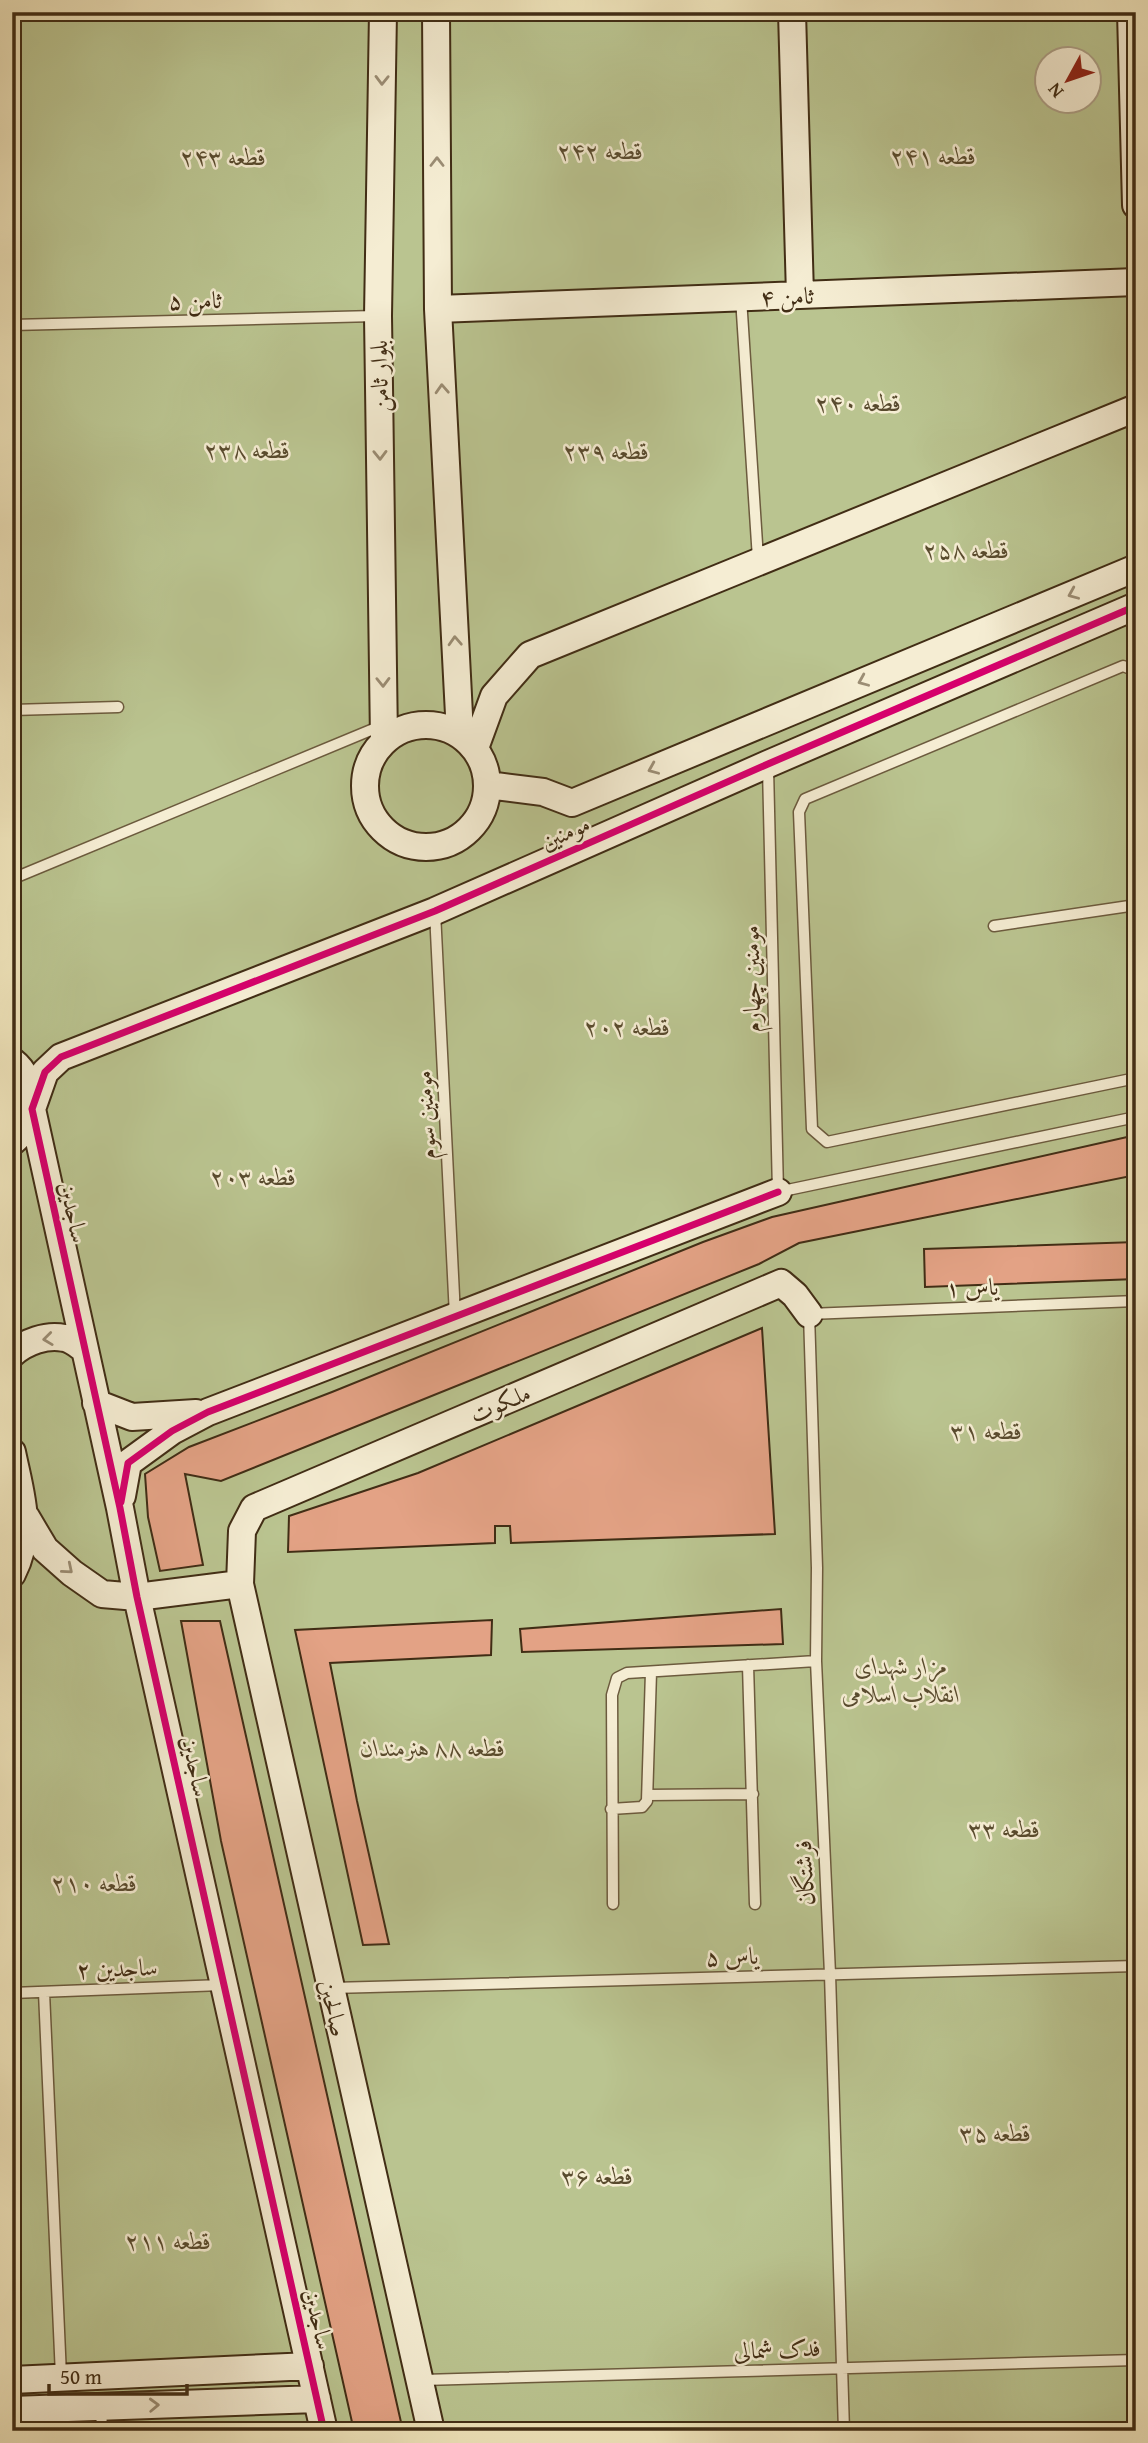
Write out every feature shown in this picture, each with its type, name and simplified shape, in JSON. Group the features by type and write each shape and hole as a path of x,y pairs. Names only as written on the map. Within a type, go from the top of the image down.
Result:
{"street":[{"name":"بلوار ثامن","path":"383,12 378,316 384,732"},
{"path":"436,12 438,309 468,741"},
{"path":"792,12 800,295"},
{"path":"1131,12 1136,205"},
{"name":"ثامن ۴","path":"438,309 1136,282"},
{"path":"468,741 494,696 530,655 1136,408"},
{"name":"مومنین","path":"488,785 543,792 572,803 1136,568"},
{"name":"مومنین","path":"12,1142 26,1126 45,1072 61,1057 435,911 1136,606"},
{"path":"421,724 441,726 468,741 485,765 488,785 485,806 475,823 460,837 442,846 422,847 402,842 385,831 372,815 365,796 365,776 384,732 421,724"},
{"name":"ساجدین","path":"12,1061 26,1077 32,1093 32,1109 120,1508 137,1597 324,2431"},
{"path":"120,1508 128,1463 172,1431 208,1412 778,1192"},
{"name":"ملکوت","path":"240,1584 242,1531 254,1508 781,1283 809,1314"},
{"path":"12,1354 21,1345 45,1338 65,1338 84,1349"},
{"path":"96,1403 132,1417 208,1412"},
{"path":"12,1452 26,1517 24,1542 12,1574"},
{"path":"26,1517 45,1549 72,1573 103,1594 137,1597 240,1584"},
{"name":"صالحین","path":"240,1584 431,2431"},
{"path":"12,2380 310,2366"},
{"path":"12,2410 101,2419 317,2399"}],"lane":[{"path":"741,297 758,561"},
{"name":"ثامن ۵","path":"12,325 378,316"},
{"path":"1136,671 1123,666 1059,692 804,799 799,812 812,1129 827,1142 1136,1078"},
{"path":"12,710 118,708"},
{"path":"12,879 384,732"},
{"name":"مومنین چهارم","path":"768,764 778,1192"},
{"path":"994,926 1136,905"},
{"name":"مومنین سوم","path":"435,911 455,1317"},
{"path":"778,1192 1136,1116"},
{"name":"یاس ۱","path":"809,1314 1136,1301"},
{"name":"فرشتگان","path":"809,1314 817,1568 816,1661 830,1974 844,2431"},
{"path":"613,1904 613,1688 620,1675 816,1661"},
{"path":"748,1665 755,1904"},
{"path":"611,1809 644,1806 648,1795 652,1672"},
{"path":"648,1795 753,1794"},
{"name":"یاس ۵","path":"330,1988 1136,1966"},
{"name":"ساجدین ۲","path":"12,1993 224,1985"},
{"path":"44,1992 61,2377"},
{"name":"فدک شمالی","path":"419,2380 1136,2360"}],"green space":[{"path":"12,12 1136,12 1136,2431 12,2431"}],"building":[{"path":"1136,1135 1136,1175 799,1243 759,1264 221,1481 185,1474 203,1565 160,1571 148,1517 145,1474 189,1447 772,1217"},
{"path":"1136,1242 1136,1279 925,1287 924,1249"},
{"path":"762,1328 775,1534 511,1543 510,1526 495,1526 495,1543 288,1552 289,1516 418,1473"},
{"path":"781,1609 783,1644 522,1652 520,1629"},
{"path":"492,1620 491,1655 330,1663 389,1944 363,1945 295,1630"},
{"path":"181,1621 220,1621 403,2431 354,2431 221,1841"}],"cycle path":[{"path":"324,2431 137,1597 120,1508 32,1109 45,1072 61,1057 435,911 1136,606"},
{"path":"121,1502 128,1463 172,1431 208,1412 778,1192"}],"park label":[{"name":"قطعه ۲۴۲","path":"601,150"},
{"name":"قطعه ۲۴۱","path":"934,155"},
{"name":"قطعه ۲۴۳","path":"224,156"},
{"name":"قطعه ۲۴۰","path":"859,402"},
{"name":"قطعه ۲۳۸","path":"248,449"},
{"name":"قطعه ۲۳۹","path":"607,450"},
{"name":"قطعه ۲۵۸","path":"967,549"},
{"name":"قطعه ۲۰۲","path":"628,1026"},
{"name":"قطعه ۲۰۳","path":"254,1176"},
{"name":"قطعه ۳۱","path":"987,1430"},
{"name":"مزار شهدای انقلاب اسلامی","path":"901,1679"},
{"name":"قطعه ۸۸ هنرمندان","path":"433,1747"},
{"name":"قطعه ۳۳","path":"1005,1828"},
{"name":"قطعه ۲۱۰","path":"95,1882"},
{"name":"قطعه ۳۵","path":"996,2132"},
{"name":"قطعه ۳۶","path":"598,2175"},
{"name":"قطعه ۲۱۱","path":"169,2240"}]}
